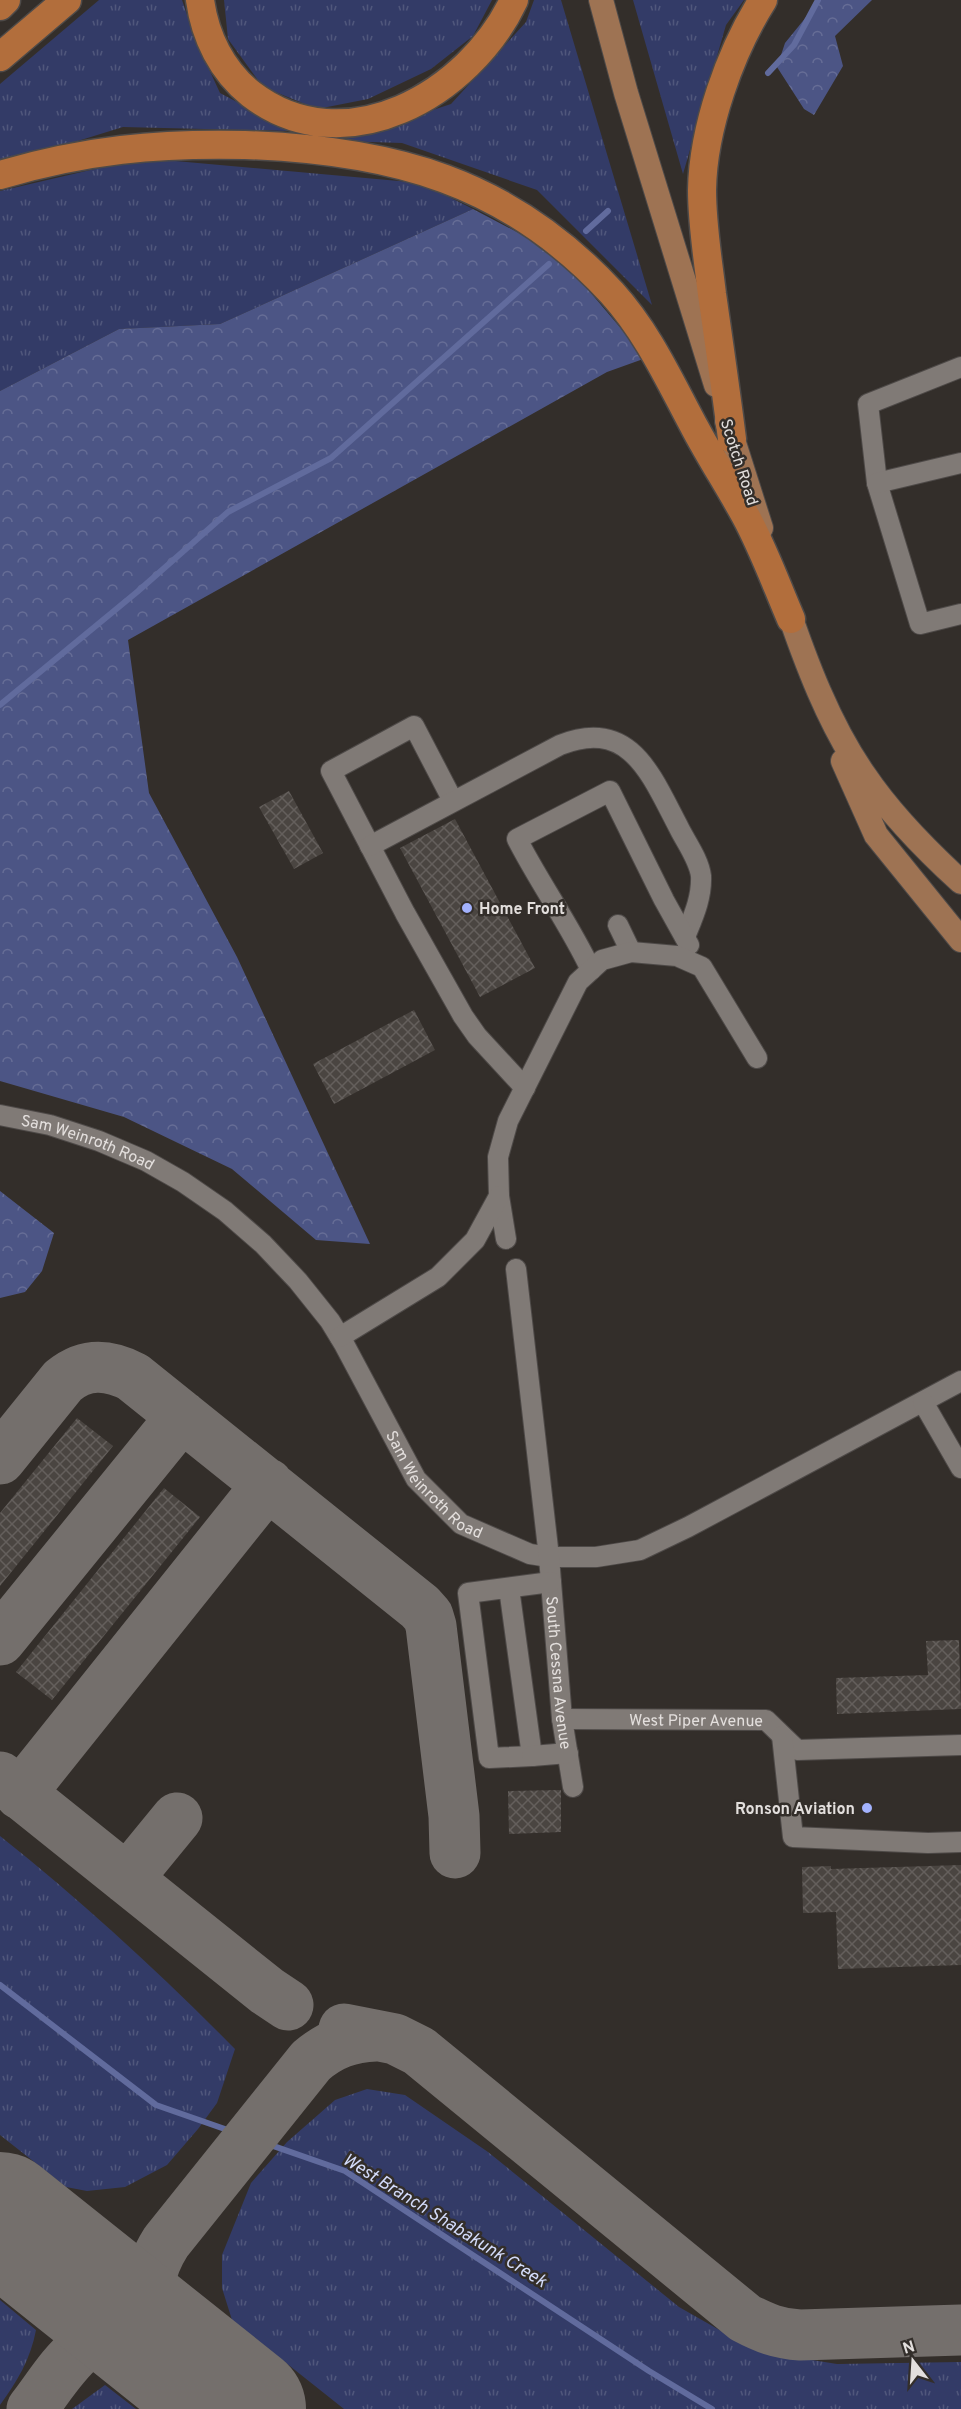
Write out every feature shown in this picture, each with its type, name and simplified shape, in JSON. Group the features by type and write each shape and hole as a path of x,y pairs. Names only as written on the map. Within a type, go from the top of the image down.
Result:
{"highway":[{"path":"0,6 6,0"},
{"path":"0,57 67,0"},
{"path":"200,0 206,28 217,53 246,90 285,114 314,121 344,123 364,121 393,113 444,85 486,45 514,0"},
{"path":"732,440 705,245 702,189 706,150 727,74 737,49 763,0"},
{"path":"0,176 76,155 138,147 191,144 275,146 358,155 424,170 457,183 502,206 549,237 582,263 631,316 658,356 696,430 746,517 791,619"}],"main road":[{"name":"Scotch Road","path":"601,0 626,93 732,440 791,619 824,704 864,775 878,794 913,836 961,882"},
{"path":"824,704 842,759 876,835 961,940"}],"street":[{"path":"961,367 867,404 877,483 920,624 961,614"},
{"path":"877,483 961,463"},
{"path":"453,801 414,726 331,771 463,1016 477,1036 525,1088"},
{"path":"370,846 570,741 602,737 621,743 640,759 700,872 698,903 685,937"},
{"path":"591,970 579,944 535,875 517,839 610,791 664,900 757,1058"},
{"path":"618,925 631,952"},
{"path":"506,1239 499,1196 498,1157 508,1121 578,982 602,960 631,952 677,956 702,968"},
{"name":"Sam Weinroth Road","path":"0,1115 50,1125 99,1141 146,1161 183,1182 225,1211 264,1244 298,1281 340,1337 416,1479 461,1524 530,1554 549,1557 596,1557 640,1550 961,1381"},
{"path":"340,1337 438,1277 475,1240 499,1196"},
{"name":"South Cessna Avenue","path":"516,1269 552,1582 562,1719 573,1787"},
{"path":"923,1402 961,1468"},
{"path":"552,1582 468,1593 489,1758 568,1752"},
{"path":"509,1588 532,1755"},
{"name":"West Piper Avenue","path":"562,1719 766,1720 797,1750 961,1745"},
{"path":"783,1736 793,1837 928,1843 961,1842"}],"green space":[{"path":"99,0 182,0 196,41 220,93 292,131 123,127 0,165 0,84"},
{"path":"224,0 492,0 473,36 431,69 368,99 317,109 263,87 228,39"},
{"path":"534,0 561,0 652,305 537,190 402,143 339,141 451,104 526,22"},
{"path":"633,0 744,0 726,25 683,174"},
{"path":"820,0 872,0 835,36 843,66 814,115 804,109 777,67 785,43"},
{"path":"142,158 421,183 473,209 220,324 119,329 0,391 0,191"},
{"path":"473,209 557,253 646,358 607,372 128,640 149,793 237,957 370,1244 316,1240 232,1169 124,1117 0,1081 0,391 119,329 220,324"},
{"path":"0,1191 54,1233 42,1271 25,1292 0,1298"},
{"path":"0,1836 120,1939 235,2049 217,2103 198,2129 167,2165 125,2187 87,2191 66,2187 0,2135"},
{"path":"367,2089 405,2095 488,2152 679,2307 730,2336 787,2356 837,2364 961,2362 961,2409 344,2409 232,2320 222,2288 222,2255 251,2183 287,2142 335,2100"},
{"path":"0,2300 36,2330 31,2350 22,2369 0,2405"},
{"path":"105,2385 136,2409 72,2409"}],"building":[{"path":"289,791 323,853 294,869 259,807"},
{"name":"Home Front","path":"455,819 535,968 480,997 400,848"},
{"path":"414,1010 435,1050 334,1104 313,1064"},
{"path":"77,1418 113,1446 0,1586 0,1513"},
{"path":"164,1488 200,1517 52,1700 16,1672"},
{"path":"959,1640 961,1709 837,1714 836,1678 928,1675 926,1641"},
{"path":"561,1790 561,1832 509,1834 508,1791"},
{"path":"961,1865 961,1965 838,1969 836,1912 803,1913 802,1867 831,1866 831,1869"}],"waterway":[{"path":"768,73 794,45 818,0"},
{"path":"586,231 608,211"},
{"path":"0,705 137,592 228,512 331,458 549,264"},
{"name":"West Branch Shabakunk Creek","path":"0,1985 156,2105 345,2171 649,2371 712,2409"}],"taxiway":[{"path":"0,1459 63,1381 71,1375 97,1367 124,1373 133,1377 420,1607 428,1616 431,1626 454,1816 455,1853"},
{"path":"0,1640 182,1416"},
{"path":"20,1794 268,1484"},
{"path":"0,1777 267,1991 288,2005"},
{"path":"127,1879 177,1818"},
{"path":"344,2029 395,2039 419,2051 752,2322 778,2332 800,2335 961,2330"},
{"path":"191,2368 164,2340 150,2310 151,2277 156,2260 166,2242 311,2061 341,2042 376,2036"},
{"path":"53,2258 83,2299 86,2309 85,2333 79,2350"},
{"path":"32,2409 74,2355 87,2344 102,2336 117,2333 134,2336 182,2363"}],"runway":[{"path":"0,2216 242,2409"}],"place":[{"name":"Home Front","path":"467,908"},
{"name":"Ronson Aviation","path":"867,1808"}]}
